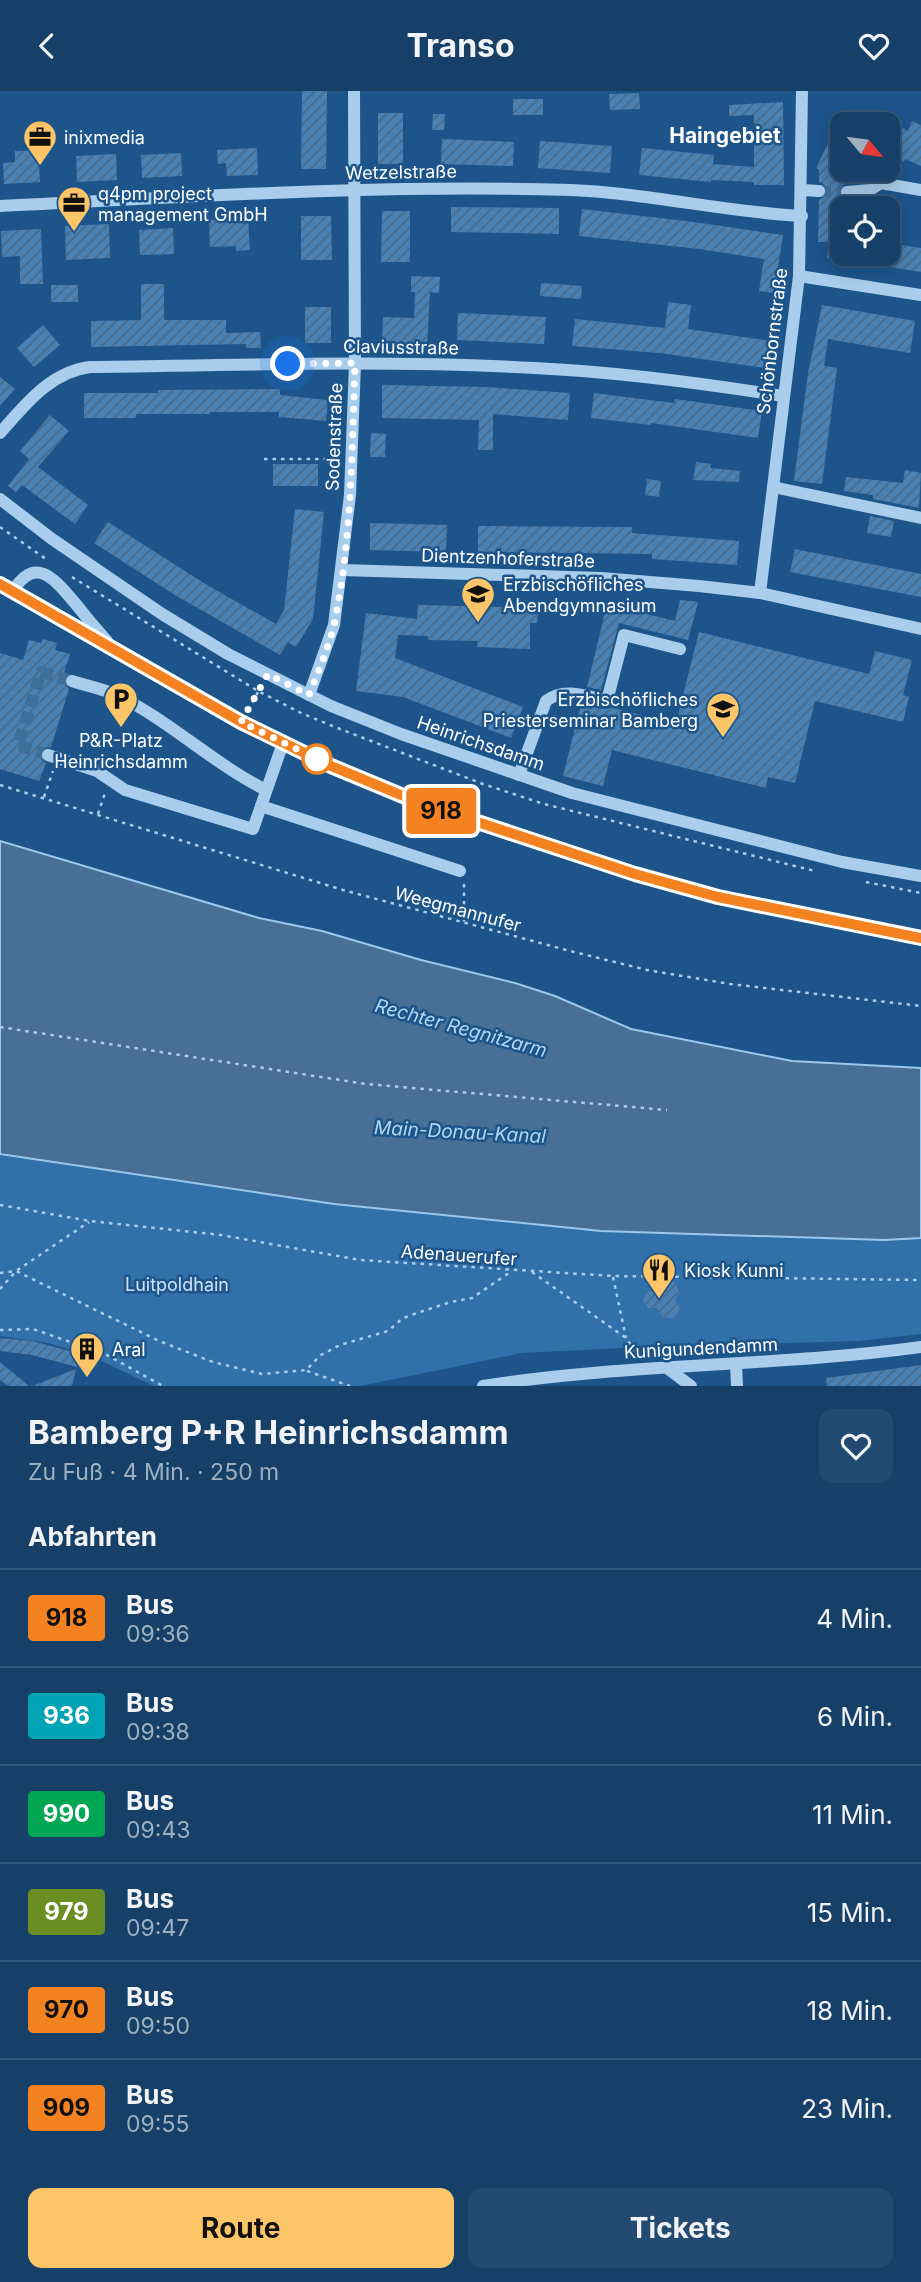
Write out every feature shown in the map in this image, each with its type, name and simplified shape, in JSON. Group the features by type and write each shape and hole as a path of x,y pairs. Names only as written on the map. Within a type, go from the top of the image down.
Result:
{"street":[{"name":"Sodenstraße","path":"309,695 334,625 350,495 355,363 354,91"},
{"name":"Schönbornstraße","path":"760,593 799,276 802,91"},
{"path":"847,192 870,190 881,183 921,190"},
{"name":"Wetzelstraße","path":"0,206 353,190 461,188 634,195 802,216"},
{"path":"802,190 819,191"},
{"path":"799,276 921,295"},
{"name":"Claviusstraße","path":"0,433 44,388 65,372 76,369 355,363 444,364 660,377 783,396"},
{"path":"772,487 921,518"},
{"name":"Heinrichsdamm","path":"0,499 52,539 162,614 309,695 401,734 572,793 842,862 921,876"},
{"name":"Dientzenhoferstraße","path":"342,570 601,578 699,586 760,593 921,629"},
{"path":"13,591 23,577 30,573 46,574 61,586 113,649"},
{"path":"0,584 241,722 420,803 635,874 718,897 921,938"},
{"path":"519,775 546,701 554,694 565,692 607,701 624,635 680,649"},
{"path":"72,681 118,696 173,728 243,778 266,790"},
{"path":"53,756 97,771 125,790 253,829 283,743"},
{"path":"261,806 460,871"},
{"name":"Kunigundendamm","path":"482,1386 541,1377 813,1359 921,1347"},
{"path":"736,1364 737,1386"},
{"path":"667,1368 691,1386"}],"path":[{"path":"264,459 336,459"},
{"path":"241,722 268,674"},
{"path":"44,798 53,756"},
{"path":"98,815 109,780"},
{"name":"Weegmannufer","path":"0,785 343,890 647,970 730,984 921,1006"},
{"path":"460,871 464,884 464,923"},
{"path":"0,1027 366,1084 667,1110"},
{"name":"Adenauerufer","path":"0,1205 90,1221 221,1235 360,1260 613,1276 921,1280"},
{"path":"0,1289 16,1271 90,1221"},
{"path":"0,1273 16,1271 159,1341 213,1362 262,1374 306,1370 350,1386"},
{"path":"306,1370 321,1355 340,1345 388,1331 403,1318 420,1312 451,1302 472,1299 513,1271"},
{"path":"532,1272 626,1338 633,1347 637,1369"},
{"path":"613,1276 626,1338"},
{"path":"0,1330 33,1329 105,1354 163,1386"}],"green space":[{"name":"Luitpoldhain","path":"0,1154 334,1204 601,1231 884,1240 921,1238 921,1334 859,1341 522,1353 360,1386 154,1386 91,1356 48,1343 0,1336"}],"water":[{"path":"0,841 259,918 322,931 421,960 515,983 555,996 631,1029 792,1061 921,1068 921,1238 884,1240 601,1231 334,1204 0,1154"}],"building":[{"path":"302,91 327,91 326,169 301,169"},
{"path":"639,93 640,109 610,110 609,94"},
{"path":"513,99 543,99 543,115 513,115"},
{"path":"783,102 784,185 639,175 642,148 714,155 713,164 754,167 754,115 729,116 729,105"},
{"path":"378,113 403,113 403,164 378,164"},
{"path":"433,114 445,114 444,130 432,130"},
{"path":"912,121 921,125 921,166 905,159 904,162 900,160 900,132 903,128 908,131"},
{"path":"442,139 514,142 513,166 441,164"},
{"path":"830,139 830,182 852,182 841,185 839,196 830,196 830,258 827,258 829,242 818,242 819,200 826,196 828,191 824,184 819,182 819,170 816,168"},
{"path":"540,141 612,146 610,173 538,168"},
{"path":"257,148 258,175 227,176 226,163 218,164 217,150"},
{"path":"38,150 40,182 4,184 3,163 15,162 15,151"},
{"path":"181,153 182,176 142,178 141,155"},
{"path":"116,154 117,180 77,182 76,156"},
{"path":"451,207 559,208 559,234 451,232"},
{"path":"582,209 783,235 774,293 759,291 764,259 579,236"},
{"path":"382,211 410,211 410,262 381,262"},
{"path":"301,216 331,216 332,260 301,260"},
{"path":"248,218 250,250 236,251 236,246 210,247 209,220"},
{"path":"109,224 110,258 66,260 65,226"},
{"path":"173,228 174,254 140,255 139,230"},
{"path":"41,229 43,284 20,284 20,256 2,257 1,231"},
{"path":"900,245 921,248 921,272 882,266 900,266"},
{"path":"411,276 440,277 439,293 430,292 427,347 382,345 383,317 414,318 415,292 411,292"},
{"path":"541,283 582,286 581,299 540,296"},
{"path":"141,284 164,284 164,320 226,320 226,333 260,332 261,348 246,348 246,344 91,347 91,321 141,320"},
{"path":"51,285 78,285 78,302 51,302"},
{"path":"668,302 691,305 688,329 770,341 766,368 659,353 572,346 575,319 665,328"},
{"path":"822,305 915,321 910,353 828,339 824,366 837,368 822,484 794,481 808,373"},
{"path":"305,307 331,307 331,343 305,343"},
{"path":"458,313 546,317 544,344 457,340"},
{"path":"43,325 60,345 34,367 17,348"},
{"path":"0,377 15,389 0,406"},
{"path":"382,385 486,387 570,393 568,420 493,414 493,450 478,450 479,420 382,418"},
{"path":"280,389 280,395 328,400 326,421 279,417 279,412 136,414 136,418 84,418 84,393"},
{"path":"594,393 674,403 675,399 762,411 758,438 651,423 591,418"},
{"path":"50,415 69,431 38,467 88,505 75,524 22,485 16,492 8,486 29,459 20,451"},
{"path":"371,433 386,434 385,457 370,457"},
{"path":"696,462 711,464 710,468 740,471 739,482 693,480"},
{"path":"273,464 318,464 318,486 273,486"},
{"path":"905,470 921,473 919,508 873,499 873,495 844,491 846,477 903,483"},
{"path":"647,479 661,481 659,497 645,495"},
{"path":"295,509 324,512 313,619 296,647 288,642 280,655 175,595 94,543 108,522 207,585 276,624 284,610"},
{"path":"870,516 894,521 891,537 867,533"},
{"path":"370,523 447,525 446,552 370,550"},
{"path":"478,526 632,527 632,533 739,541 737,565 652,559 652,554 478,552"},
{"path":"795,549 921,574 921,597 790,572"},
{"path":"680,600 698,602 688,640 619,623 601,690 587,687 607,604 675,621"},
{"path":"418,605 538,608 537,623 530,623 530,649 477,647 478,641 428,640 428,636 398,635 395,658 523,707 511,738 403,697 356,691 366,613 417,619"},
{"path":"699,632 869,674 875,651 912,660 903,695 909,697 903,722 815,701 795,783 768,777 766,788 612,750 603,786 563,776 581,704 613,708 676,723"},
{"path":"43,639 57,643 55,650 70,654 63,682 69,689 51,747 43,748 40,753 41,760 46,763 39,781 0,769 0,653 23,660 29,640 41,643"},
{"name":"Kiosk Kunni","path":"663,1282 674,1282 680,1292 675,1300 680,1308 675,1318 663,1318 657,1308 648,1308 643,1300 648,1291 657,1291"},
{"path":"0,1338 32,1341 81,1354 77,1367 32,1355 0,1351"},
{"path":"0,1362 29,1386 8,1386 0,1380"},
{"path":"921,1365 921,1386 827,1386 826,1378"},
{"path":"76,1369 72,1386 35,1386 35,1385"}],"tunnel":[{"path":"819,191 847,192"},
{"path":"48,755 18,745 41,672 72,681"}],"bus line":[{"name":"918","path":"0,584 241,722 289,747 420,803 635,874 718,897 921,938"}],"place":[{"name":"inixmedia","path":"40,167"},
{"name":"q4pm project management GmbH","path":"74,233"},
{"name":"Erzbischöfliches Abendgymnasium","path":"478,624"},
{"name":"P&R-Platz Heinrichsdamm","path":"121,729"},
{"name":"Erzbischöfliches Priesterseminar Bamberg","path":"723,739"},
{"name":"Kiosk Kunni","path":"659,1300"},
{"name":"Aral","path":"87,1379"}],"district":[{"name":"Haingebiet","path":"725,135"}],"route":[{"path":"288,364 355,363 350,495 342,570 334,625 309,695 268,674 241,722 317,759"}],"water label":[{"name":"Rechter Regnitzarm","path":"461,1028"},
{"name":"Main-Donau-Kanal","path":"460,1132"}]}
